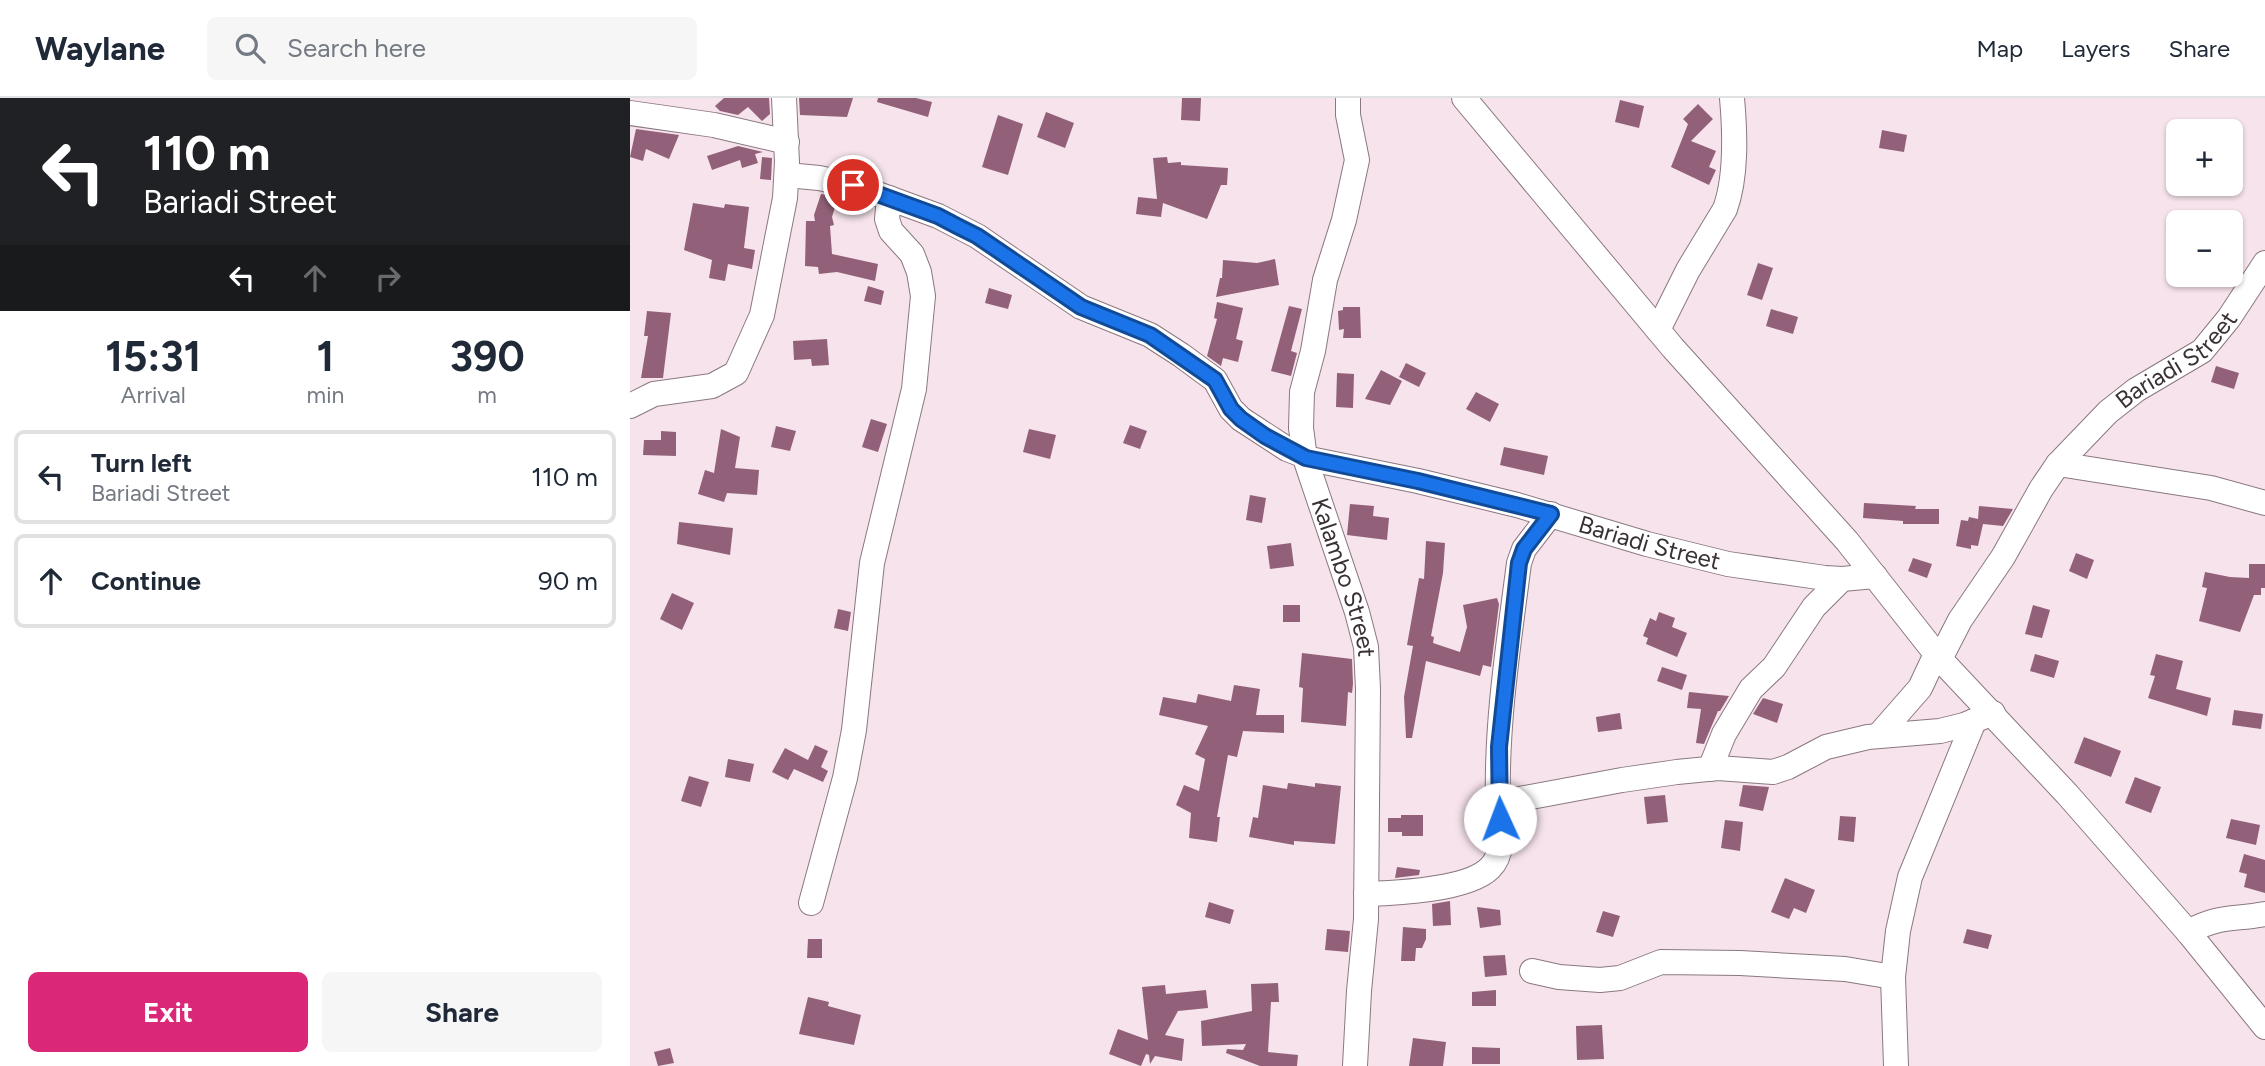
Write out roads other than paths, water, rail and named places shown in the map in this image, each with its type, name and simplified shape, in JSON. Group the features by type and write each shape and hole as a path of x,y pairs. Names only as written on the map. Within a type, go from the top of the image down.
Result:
{"street":[{"path":"630,406 654,394 712,386 736,373 762,315 785,198 787,175 784,98"},
{"name":"Kalambo Street","path":"1349,98 1348,115 1357,160 1344,220 1325,280 1313,351 1302,392 1301,428 1305,457 1357,612 1366,647 1366,894 1355,1066"},
{"path":"1464,98 1658,330 1875,576 1984,717 2067,794 2262,1020"},
{"path":"1658,330 1688,270 1729,199 1735,146 1732,98"},
{"path":"630,113 714,125 786,142"},
{"name":"Bariadi Street","path":"787,175 853,185 938,216 977,236 1081,307 1163,343 1215,380 1231,409 1241,419 1305,457 1418,481 1551,514 1728,564 1842,579 1875,576"},
{"path":"811,903 845,778 854,730 872,563 914,388 923,296 919,272 912,254 891,231 887,219 889,198"},
{"name":"Bariadi Street","path":"1878,736 1920,688 2059,464 2108,412 2136,390 2202,351 2229,318 2265,263"},
{"path":"2059,464 2211,488 2265,503"},
{"path":"1366,894 1446,886 1469,879 1490,868 1497,855 1501,836 1498,803 1499,747 1519,563 1524,549 1551,514"},
{"path":"1710,769 1724,734 1751,689 1774,667 1814,607 1842,579"},
{"path":"1498,803 1622,779 1710,769 1773,772 1826,747 1878,736 1940,731 1984,717"},
{"path":"1896,1066 1893,977 1898,931 1910,877 1984,717"},
{"path":"2188,932 2207,921 2265,914"},
{"path":"1532,971 1559,977 1600,980 1620,978 1661,962 1740,963 1845,970 1893,977"}]}
